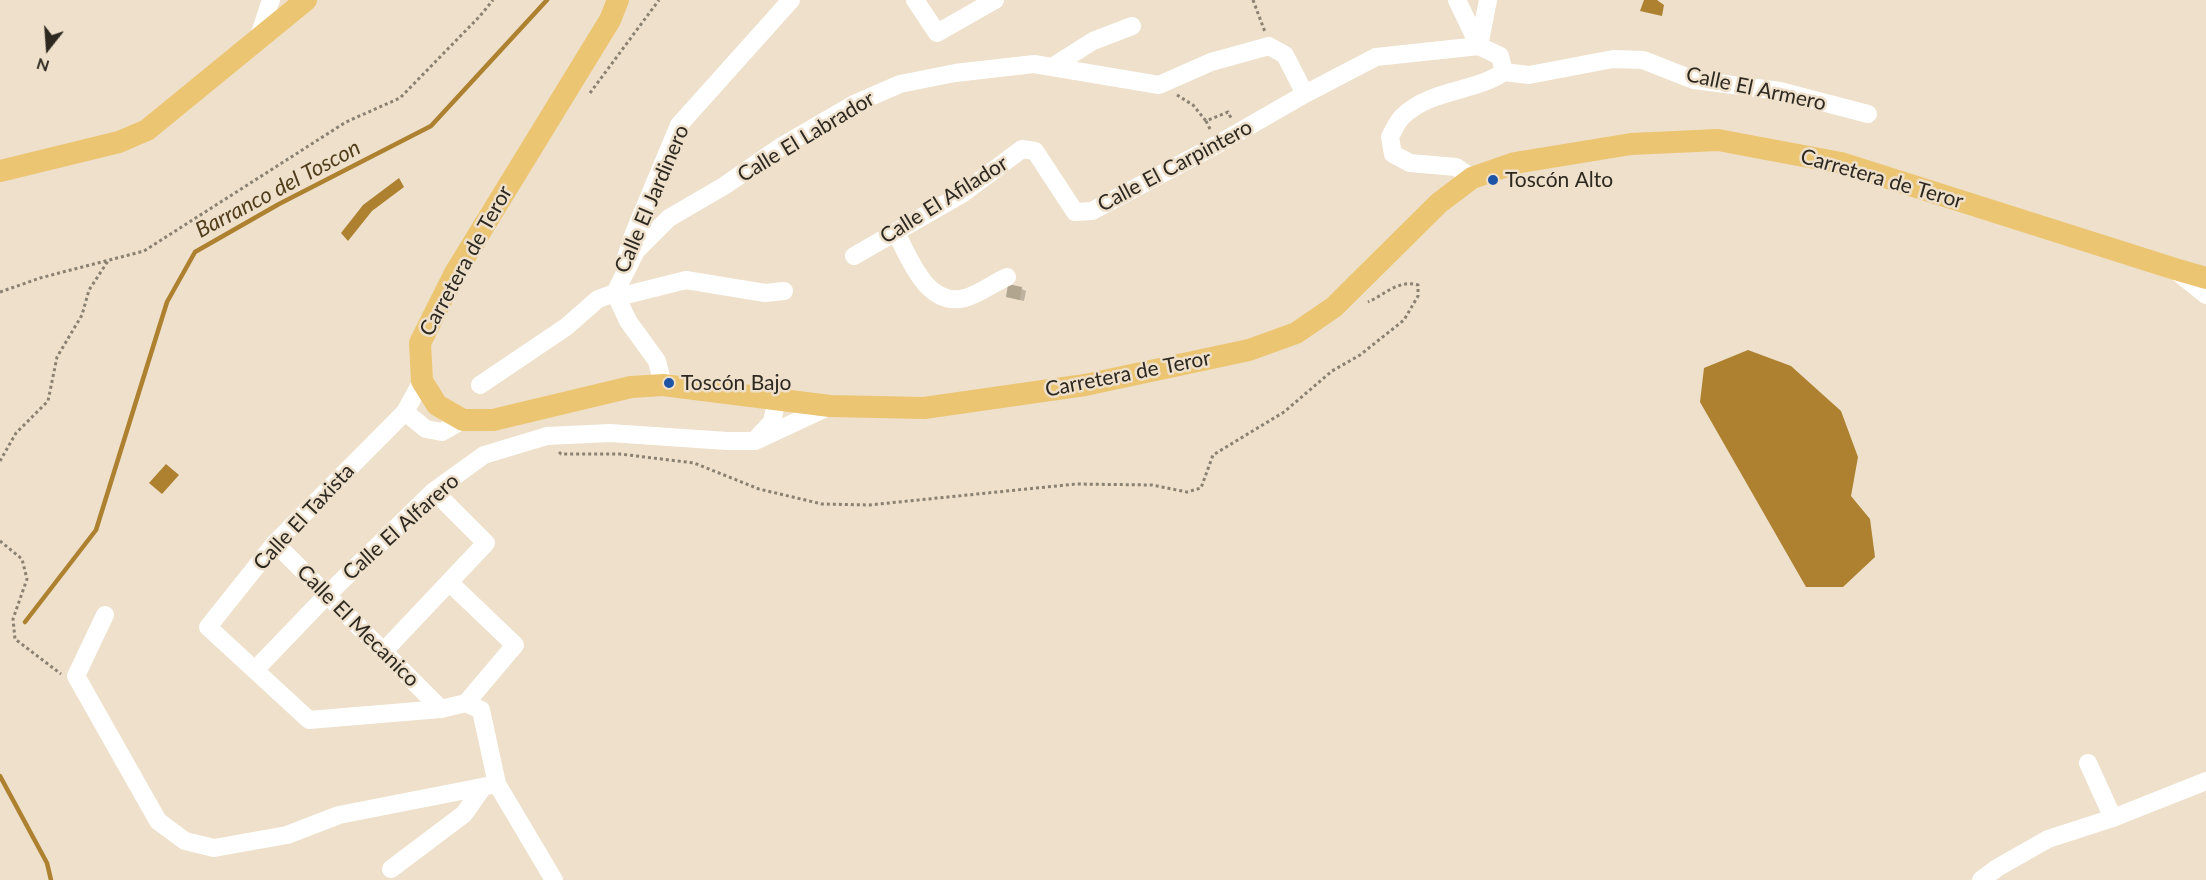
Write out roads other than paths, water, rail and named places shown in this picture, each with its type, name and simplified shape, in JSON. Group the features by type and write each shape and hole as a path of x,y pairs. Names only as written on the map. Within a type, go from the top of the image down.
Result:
{"main road":[{"path":"0,171 119,142 147,130 306,0"},
{"name":"Carretera de Teror","path":"618,0 610,20 455,273 420,343 422,381 437,405 463,420 493,420 631,387 663,385 830,406 924,408 1085,385 1249,350 1296,333 1334,307 1439,202 1472,178 1515,163 1631,144 1718,140 1841,163 2206,278"}],"street":[{"path":"258,39 271,0"},
{"name":"Calle El Jardinero","path":"615,293 634,232 679,126 790,0"},
{"path":"915,0 937,33 995,0"},
{"path":"1457,0 1479,46"},
{"path":"1479,46 1488,0"},
{"path":"1052,67 1093,41 1132,26"},
{"name":"Calle El Labrador","path":"615,293 636,250 669,218 724,186 782,146 854,104 900,84 1034,64 1159,85 1211,62 1269,46 1285,55 1305,94"},
{"path":"1305,94 1376,57 1479,46 1500,56 1504,72 1492,80 1430,98 1401,118 1390,137 1393,154 1410,163 1456,167 1472,178"},
{"name":"Calle El Armero","path":"1504,72 1529,75 1614,58 1643,60 1694,80 1780,91 1868,114"},
{"name":"Calle El Carpintero","path":"1035,151 1075,212 1092,211 1218,144 1305,94"},
{"name":"Calle El Afilador","path":"854,256 962,194 1022,149 1035,151"},
{"path":"896,233 924,284 944,298 965,298 1007,277"},
{"path":"2175,270 2206,295"},
{"path":"480,385 566,327 598,299 615,293 630,294 686,280 765,293 784,291"},
{"path":"615,293 628,321 657,361 663,385"},
{"name":"Calle El Taxista","path":"255,670 208,627 275,543 405,412 422,381"},
{"path":"755,441 772,423 777,399"},
{"name":"Calle El Alfarero","path":"255,670 327,595 434,491 484,455 548,436 610,433 755,441 830,406"},
{"path":"405,412 426,429 442,432 463,420"},
{"path":"384,651 486,543 434,491"},
{"name":"Calle El Mecanico","path":"275,543 441,709"},
{"path":"450,583 515,645 466,704"},
{"path":"105,615 76,676 158,821 185,841 214,848 287,835 339,815 490,786"},
{"path":"255,670 309,720 441,709 466,704 480,710 490,786 552,879"},
{"path":"2088,763 2113,818"},
{"path":"1981,880 1997,868 2048,839 2113,818 2206,781"},
{"path":"391,869 464,814 490,786"}],"waterway":[{"name":"Barranco del Toscon","path":"25,622 96,530 167,302 195,252 279,204 431,126 547,0"},
{"name":"Barranco del Toscon","path":"0,776 47,863 51,880"}],"place":[{"name":"Toscón Alto","path":"1493,180"},
{"name":"Toscón Bajo","path":"669,383"}]}
